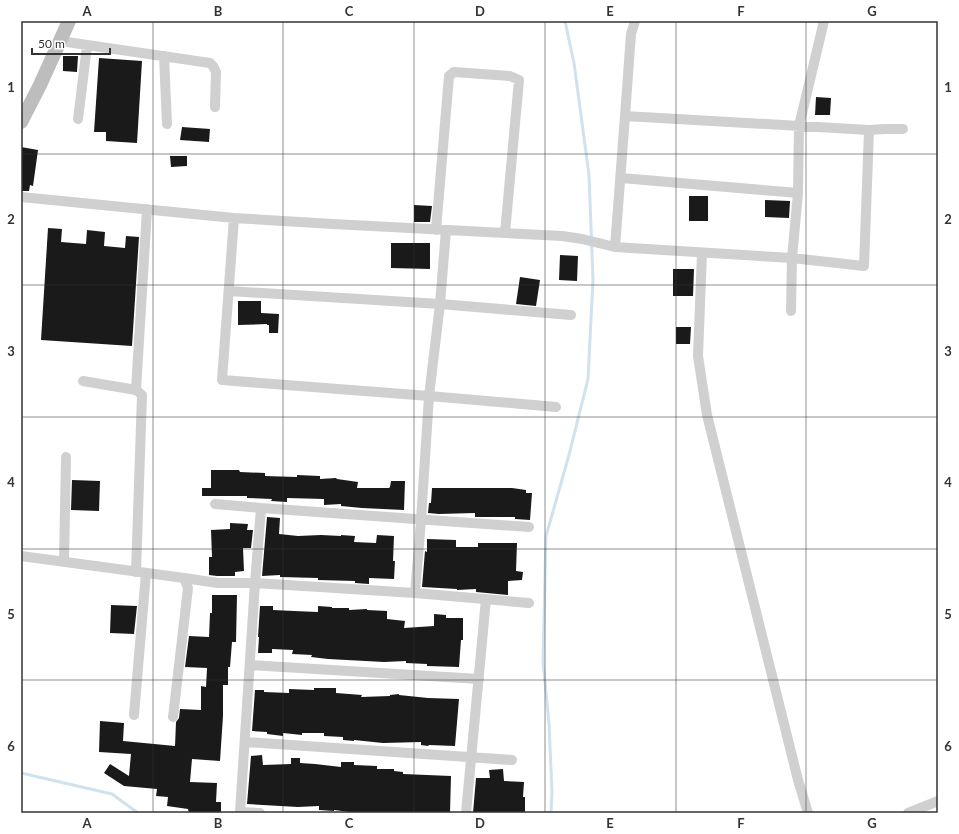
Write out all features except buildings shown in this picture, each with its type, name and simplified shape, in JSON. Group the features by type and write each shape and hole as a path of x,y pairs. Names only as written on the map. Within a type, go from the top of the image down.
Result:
{"street":[{"path":"21,122 40,85 69,21"},
{"path":"615,247 631,34 635,21"},
{"path":"791,311 792,258 798,193 800,126 824,21"},
{"path":"60,41 210,63 214,66 216,72 215,107"},
{"path":"78,119 87,46"},
{"path":"164,56 168,124"},
{"path":"415,593 429,396 440,304 441,230 449,76 454,72 510,76 519,80 505,233"},
{"path":"625,116 869,130 903,129"},
{"path":"21,197 234,218 562,236 615,247 792,258 864,266 869,130"},
{"path":"621,178 798,193"},
{"path":"136,390 147,210"},
{"path":"234,218 222,380 556,407"},
{"path":"702,253 698,356 707,415 798,780 808,813"},
{"path":"229,291 440,304 571,315"},
{"path":"83,381 136,390 142,395 141,573 134,715"},
{"path":"64,562 66,457"},
{"path":"215,504 529,527"},
{"path":"260,813 240,812 261,508"},
{"path":"21,556 218,584 255,583 529,602"},
{"path":"173,717 188,588 184,578"},
{"path":"466,813 486,599"},
{"path":"250,664 479,678"},
{"path":"245,742 512,760"},
{"path":"908,813 938,801"}],"waterway":[{"path":"551,813 552,792 549,724 543,661 546,536 569,455 588,379 593,279 589,175 574,63 565,21"},
{"path":"21,773 112,794 138,813"}]}
